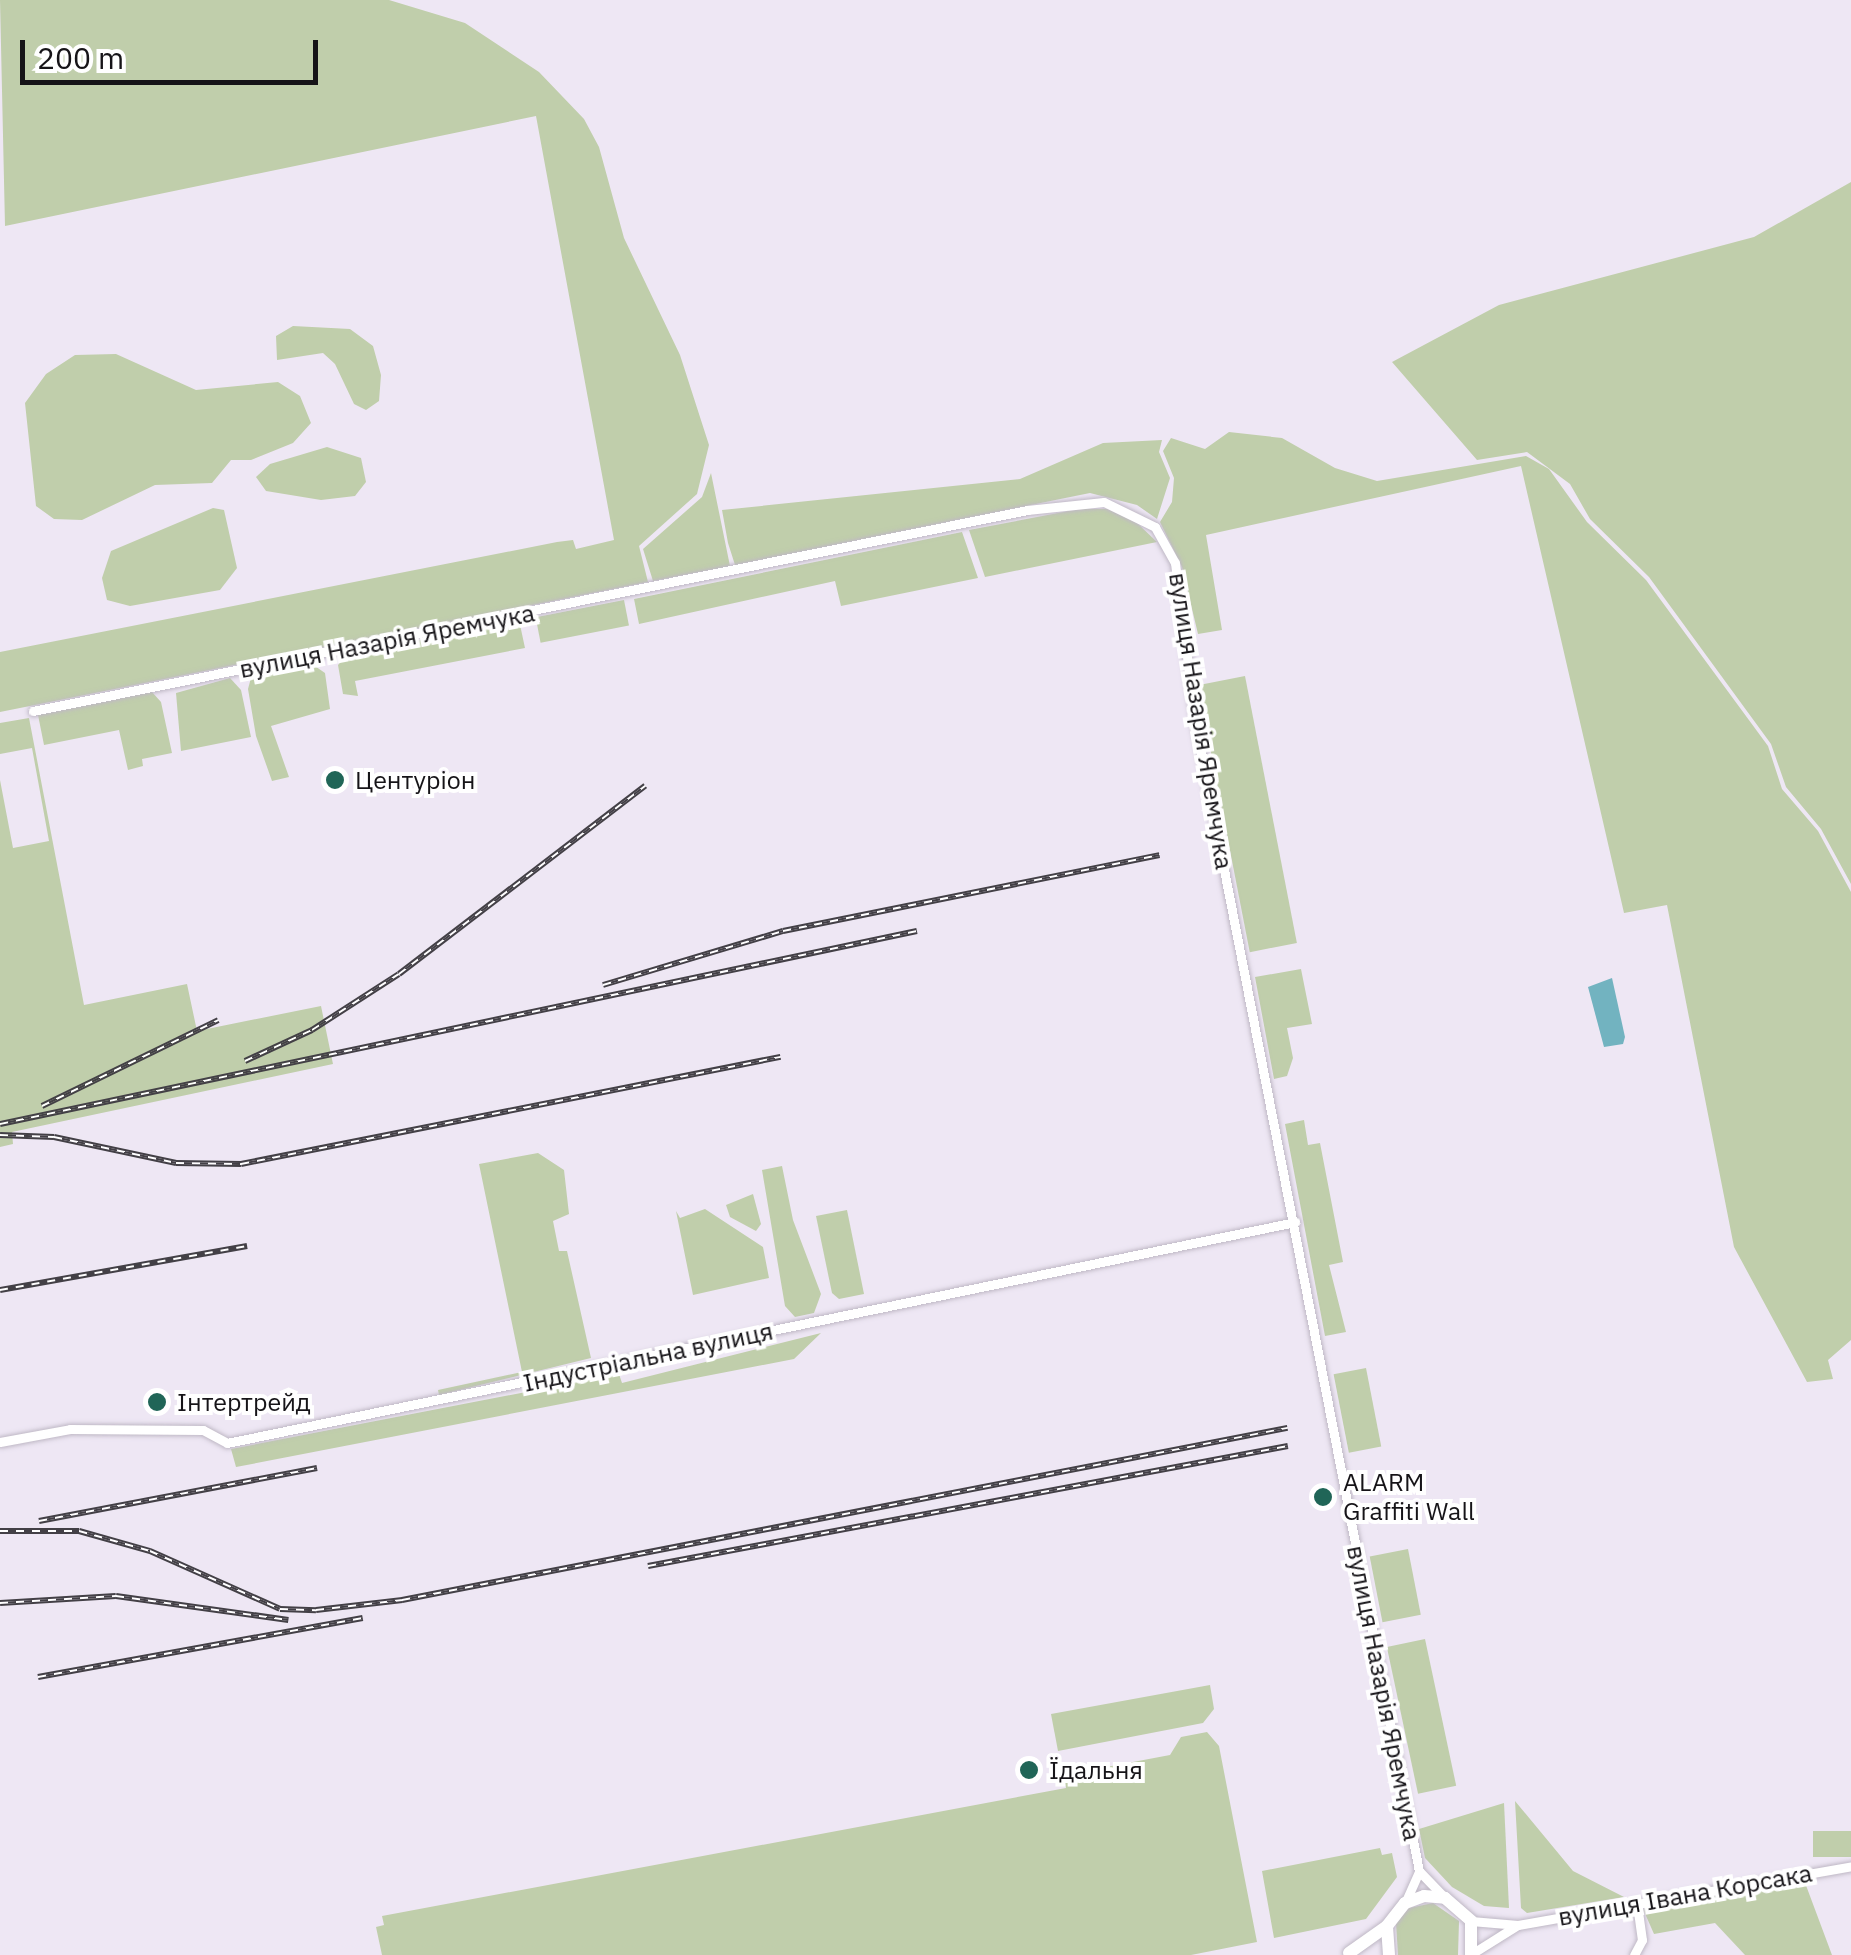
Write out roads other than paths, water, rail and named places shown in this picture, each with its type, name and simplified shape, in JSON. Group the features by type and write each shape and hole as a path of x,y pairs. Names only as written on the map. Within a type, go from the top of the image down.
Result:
{"street":[{"name":"вулиця Назарія Яремчука","path":"33,712 1026,510 1104,502 1155,527 1175,563 1196,726 1419,1871 1445,1898"},
{"name":"Індустріальна вулиця","path":"0,1442 88,1430 203,1430 227,1443 1295,1222"},
{"name":"вулиця Івана Корсака","path":"1470,1922 1518,1925 1851,1866"},
{"name":"вулиця Назарія Яремчука","path":"1405,1903 1419,1871"},
{"path":"1349,1954 1387,1926 1405,1903 1445,1898 1470,1922 1472,1954"},
{"path":"1634,1955 1642,1940 1637,1904"},
{"name":"вулиця Івана Корсака","path":"1472,1954 1518,1925"},
{"path":"1387,1926 1389,1955"}],"water":[{"path":"1612,978 1625,1037 1623,1044 1604,1047 1588,987"}],"railway":[{"path":"245,1061 312,1030 399,974 645,786"},
{"path":"603,985 783,931 1159,855"},
{"path":"0,1124 917,931"},
{"path":"42,1106 218,1020"},
{"path":"0,1135 54,1137 176,1163 241,1164 780,1057"},
{"path":"0,1290 247,1246"},
{"path":"0,1531 79,1531 150,1551 280,1609 316,1610 402,1600 1287,1428"},
{"path":"648,1566 1288,1446"},
{"path":"39,1521 317,1468"},
{"path":"0,1603 116,1596 288,1620"},
{"path":"38,1677 363,1618"}],"place":[{"name":"Центуріон","path":"335,780"},
{"name":"Інтертрейд","path":"157,1402"},
{"name":"ALARM Graffiti Wall","path":"1323,1497"},
{"name":"Їдальня","path":"1029,1770"}]}
